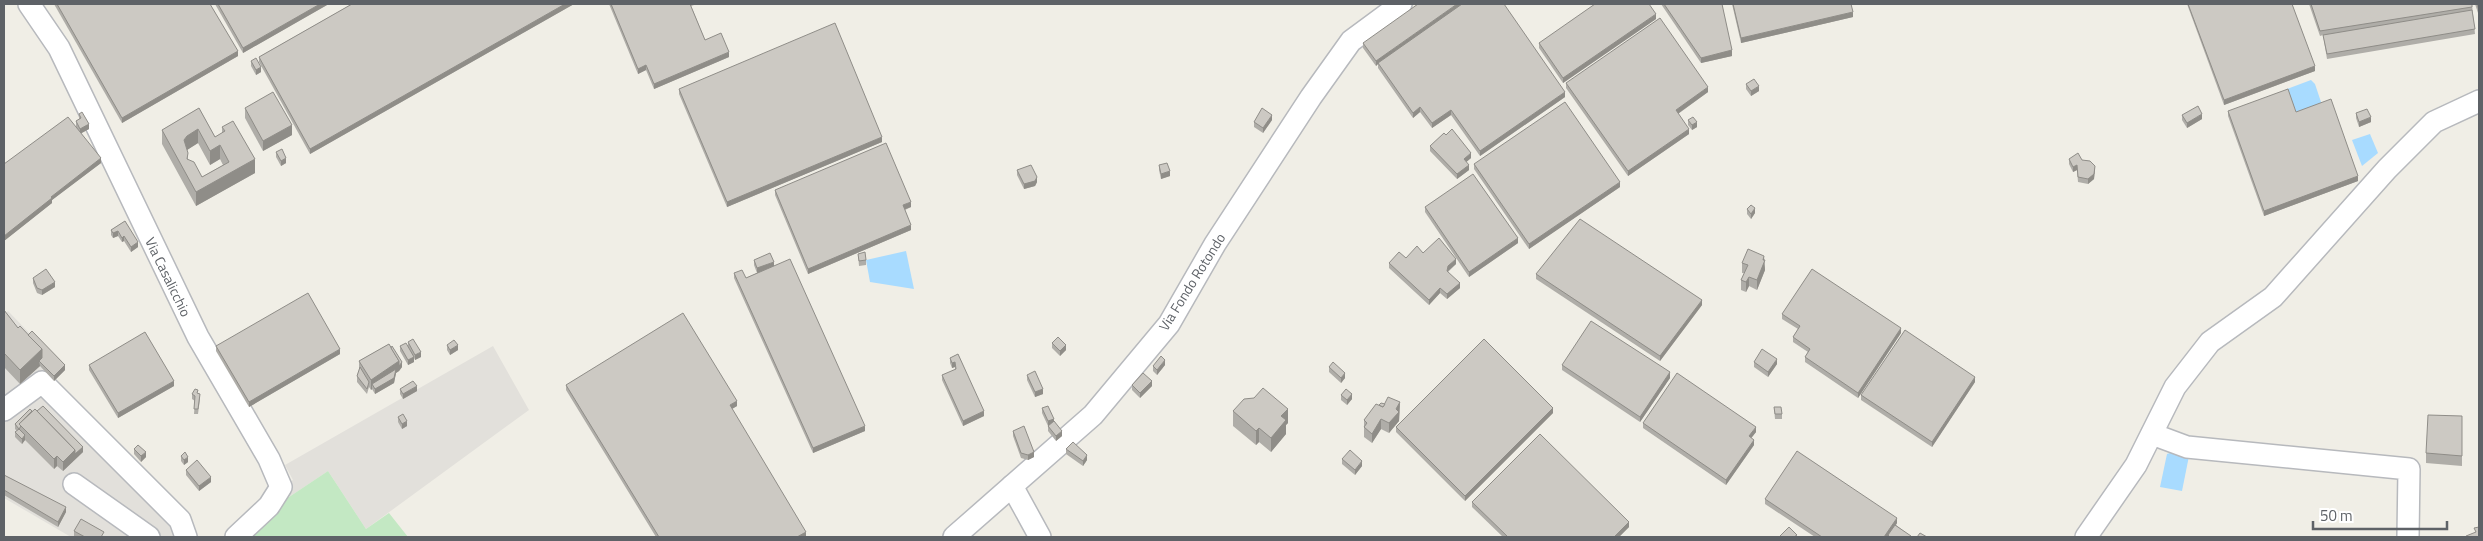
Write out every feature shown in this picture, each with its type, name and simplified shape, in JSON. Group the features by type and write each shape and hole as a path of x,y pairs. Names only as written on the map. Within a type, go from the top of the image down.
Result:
{"street":[{"name":"Via Casalicchio","path":"29,4 59,48 193,328 269,459 281,487 269,506 236,537"},
{"name":"Via Fondo Rotondo","path":"954,537 1092,415 1168,324 1215,244 1310,97 1351,41 1400,4"},
{"path":"2086,537 2136,465 2175,387 2210,342 2273,297 2387,169 2434,122 2479,101"},
{"path":"4,410 42,382 180,520 186,537"},
{"path":"2152,434 2188,447 2409,469 2408,537"},
{"path":"74,484 149,537"},
{"path":"1012,486 1040,537"}],"shaded area":[{"path":"8,311 65,370 54,381 195,537 71,537 4,498 4,315"},
{"path":"493,346 529,410 366,529 328,471 289,497 281,487 293,480 285,465"}],"green space":[{"path":"328,471 366,529 389,513 408,537 236,537 281,487 289,497"}],"water":[{"path":"2311,80 2315,84 2322,105 2297,114 2287,89"},
{"path":"2370,134 2378,153 2362,166 2352,140"},
{"path":"906,251 914,289 870,282 866,260"},
{"path":"2182,449 2190,451 2182,491 2160,487 2167,454"}],"building":[{"path":"57,4 210,4 238,51 122,118"},
{"path":"218,4 320,4 243,48"},
{"path":"352,4 565,4 310,149 259,57"},
{"path":"611,4 690,4 705,40 721,33 729,52 654,84 646,65 638,69"},
{"path":"1418,4 1457,4 1376,61 1363,43"},
{"path":"1462,4 1504,4 1565,92 1480,151 1451,110 1432,123 1420,107 1413,113 1378,63"},
{"path":"1595,4 1649,4 1656,14 1563,78 1539,43"},
{"path":"1664,4 1722,4 1732,50 1701,58"},
{"path":"1733,4 1851,4 1853,12 1741,38"},
{"path":"2188,4 2292,4 2315,66 2224,100"},
{"path":"2311,4 2472,4 2472,7 2320,31"},
{"path":"2472,10 2475,29 2327,54 2323,35"},
{"path":"1660,18 1708,87 1676,110 1689,129 1628,171 1566,83"},
{"path":"835,23 882,137 727,202 679,89"},
{"path":"256,58 261,67 256,70 251,61"},
{"path":"1754,79 1759,86 1751,91 1746,84"},
{"path":"2288,89 2296,112 2331,99 2358,176 2264,211 2228,111"},
{"path":"273,92 292,125 263,141 245,108"},
{"path":"1565,102 1620,182 1529,244 1474,164"},
{"path":"2198,106 2202,114 2187,123 2182,115"},
{"path":"199,108 215,137 225,131 222,127 233,121 255,159 196,192 162,130","holes":["198,129 210,151 220,145 229,162 202,177 194,162 187,159 188,153 184,140"]},
{"path":"1262,108 1272,115 1263,128 1254,122"},
{"path":"2367,109 2371,117 2359,122 2356,113"},
{"path":"82,112 89,124 80,129 76,121 81,118 79,114"},
{"path":"68,117 101,158 4,236 4,164"},
{"path":"1693,117 1697,122 1692,125 1688,120"},
{"path":"1452,129 1471,153 1464,159 1469,165 1457,174 1430,146 1444,133 1446,135"},
{"path":"886,143 911,202 903,205 911,225 808,269 775,190"},
{"path":"282,149 286,158 281,161 276,152"},
{"path":"2078,153 2082,160 2090,161 2095,166 2094,174 2088,179 2078,177 2077,165 2073,167 2069,159"},
{"path":"1167,163 1170,171 1161,174 1159,165"},
{"path":"1031,165 1037,177 1035,181 1024,184 1017,170"},
{"path":"1473,174 1518,238 1469,272 1425,207"},
{"path":"1751,205 1755,208 1751,214 1747,209"},
{"path":"1580,219 1702,300 1660,356 1536,274"},
{"path":"125,221 138,242 131,247 124,236 122,238 118,231 113,233 111,230"},
{"path":"1439,238 1456,259 1448,266 1447,271 1460,283 1447,294 1440,288 1429,300 1389,263 1399,252 1406,258 1417,246 1423,253"},
{"path":"1748,249 1764,256 1763,260 1765,260 1757,280 1749,277 1746,282 1741,280 1748,265 1742,263"},
{"path":"865,252 866,260 859,261 858,254"},
{"path":"770,253 774,262 757,268 754,260"},
{"path":"790,259 865,426 813,448 734,273 742,270 746,278"},
{"path":"46,269 55,282 42,290 37,288 33,278"},
{"path":"1812,269 1901,328 1858,393 1805,357 1810,349 1793,337 1800,326 1782,314"},
{"path":"308,293 340,349 249,402 216,346"},
{"path":"4,310 18,328 20,326 42,349 20,370 4,353"},
{"path":"683,313 737,401 730,405 806,532 797,537 659,537 566,385"},
{"path":"1591,321 1670,372 1640,417 1562,365"},
{"path":"1905,330 1975,377 1932,442 1861,395"},
{"path":"32,331 65,365 54,376 39,361 42,358 42,349 28,335"},
{"path":"145,332 174,381 118,413 89,365"},
{"path":"1058,337 1066,345 1060,351 1052,343"},
{"path":"413,339 421,352 415,355 408,342"},
{"path":"1484,339 1553,408 1465,496 1396,427"},
{"path":"454,340 458,345 450,350 447,345"},
{"path":"406,343 414,357 408,360 400,346"},
{"path":"389,344 399,361 371,380 359,361"},
{"path":"392,346 402,362 399,366 399,361 391,348"},
{"path":"1762,349 1777,359 1768,372 1754,362"},
{"path":"958,354 984,411 963,421 942,375 956,369 955,362 952,363 950,358"},
{"path":"1161,356 1165,360 1157,370 1153,366"},
{"path":"1333,362 1345,373 1341,378 1329,367"},
{"path":"360,367 369,382 367,389 357,376"},
{"path":"396,369 394,378 375,389 372,384"},
{"path":"1035,371 1043,389 1035,392 1027,375"},
{"path":"1143,373 1152,381 1140,393 1132,385"},
{"path":"1677,373 1756,427 1749,436 1754,440 1726,480 1643,423"},
{"path":"413,381 417,386 403,394 400,389"},
{"path":"1263,388 1288,409 1281,416 1286,420 1271,438 1259,428 1256,431 1233,411 1244,399 1254,398"},
{"path":"195,389 200,394 198,409 194,409 195,396 192,394"},
{"path":"1346,389 1352,394 1347,400 1341,395"},
{"path":"1388,397 1400,402 1396,409 1399,412 1389,423 1381,419 1372,434 1364,427 1367,423 1364,420 1376,404 1383,407"},
{"path":"43,406 83,447 75,454 75,450 37,411"},
{"path":"1048,406 1054,419 1048,421 1042,408"},
{"path":"1774,407 1781,407 1782,414 1775,414"},
{"path":"30,409 32,411 19,424 21,426 19,429 15,424"},
{"path":"35,409 75,450 63,462 57,456 54,459 19,424"},
{"path":"403,414 407,421 402,424 398,417"},
{"path":"2428,415 2462,416 2462,456 2426,453"},
{"path":"1054,421 1062,431 1056,436 1048,426"},
{"path":"1024,426 1034,452 1028,455 1021,453 1013,431"},
{"path":"19,429 25,435 22,439 15,432"},
{"path":"1540,434 1629,522 1614,537 1508,537 1472,502"},
{"path":"1073,442 1087,455 1083,461 1066,449"},
{"path":"138,445 146,452 141,456 134,449"},
{"path":"1350,450 1362,461 1355,470 1342,459"},
{"path":"1797,451 1897,518 1884,537 1822,537 1765,499"},
{"path":"185,452 188,457 184,460 181,456"},
{"path":"197,460 211,477 199,486 186,470"},
{"path":"4,475 66,507 58,522 4,490"},
{"path":"81,519 104,532 101,537 85,537 74,531"},
{"path":"1895,525 1911,536 1890,537 1888,535"},
{"path":"1789,527 1797,535 1794,537 1779,537"},
{"path":"2479,527 2479,537 2466,537 2476,532 2474,528"},
{"path":"1920,533 1927,537 1917,537"}]}
